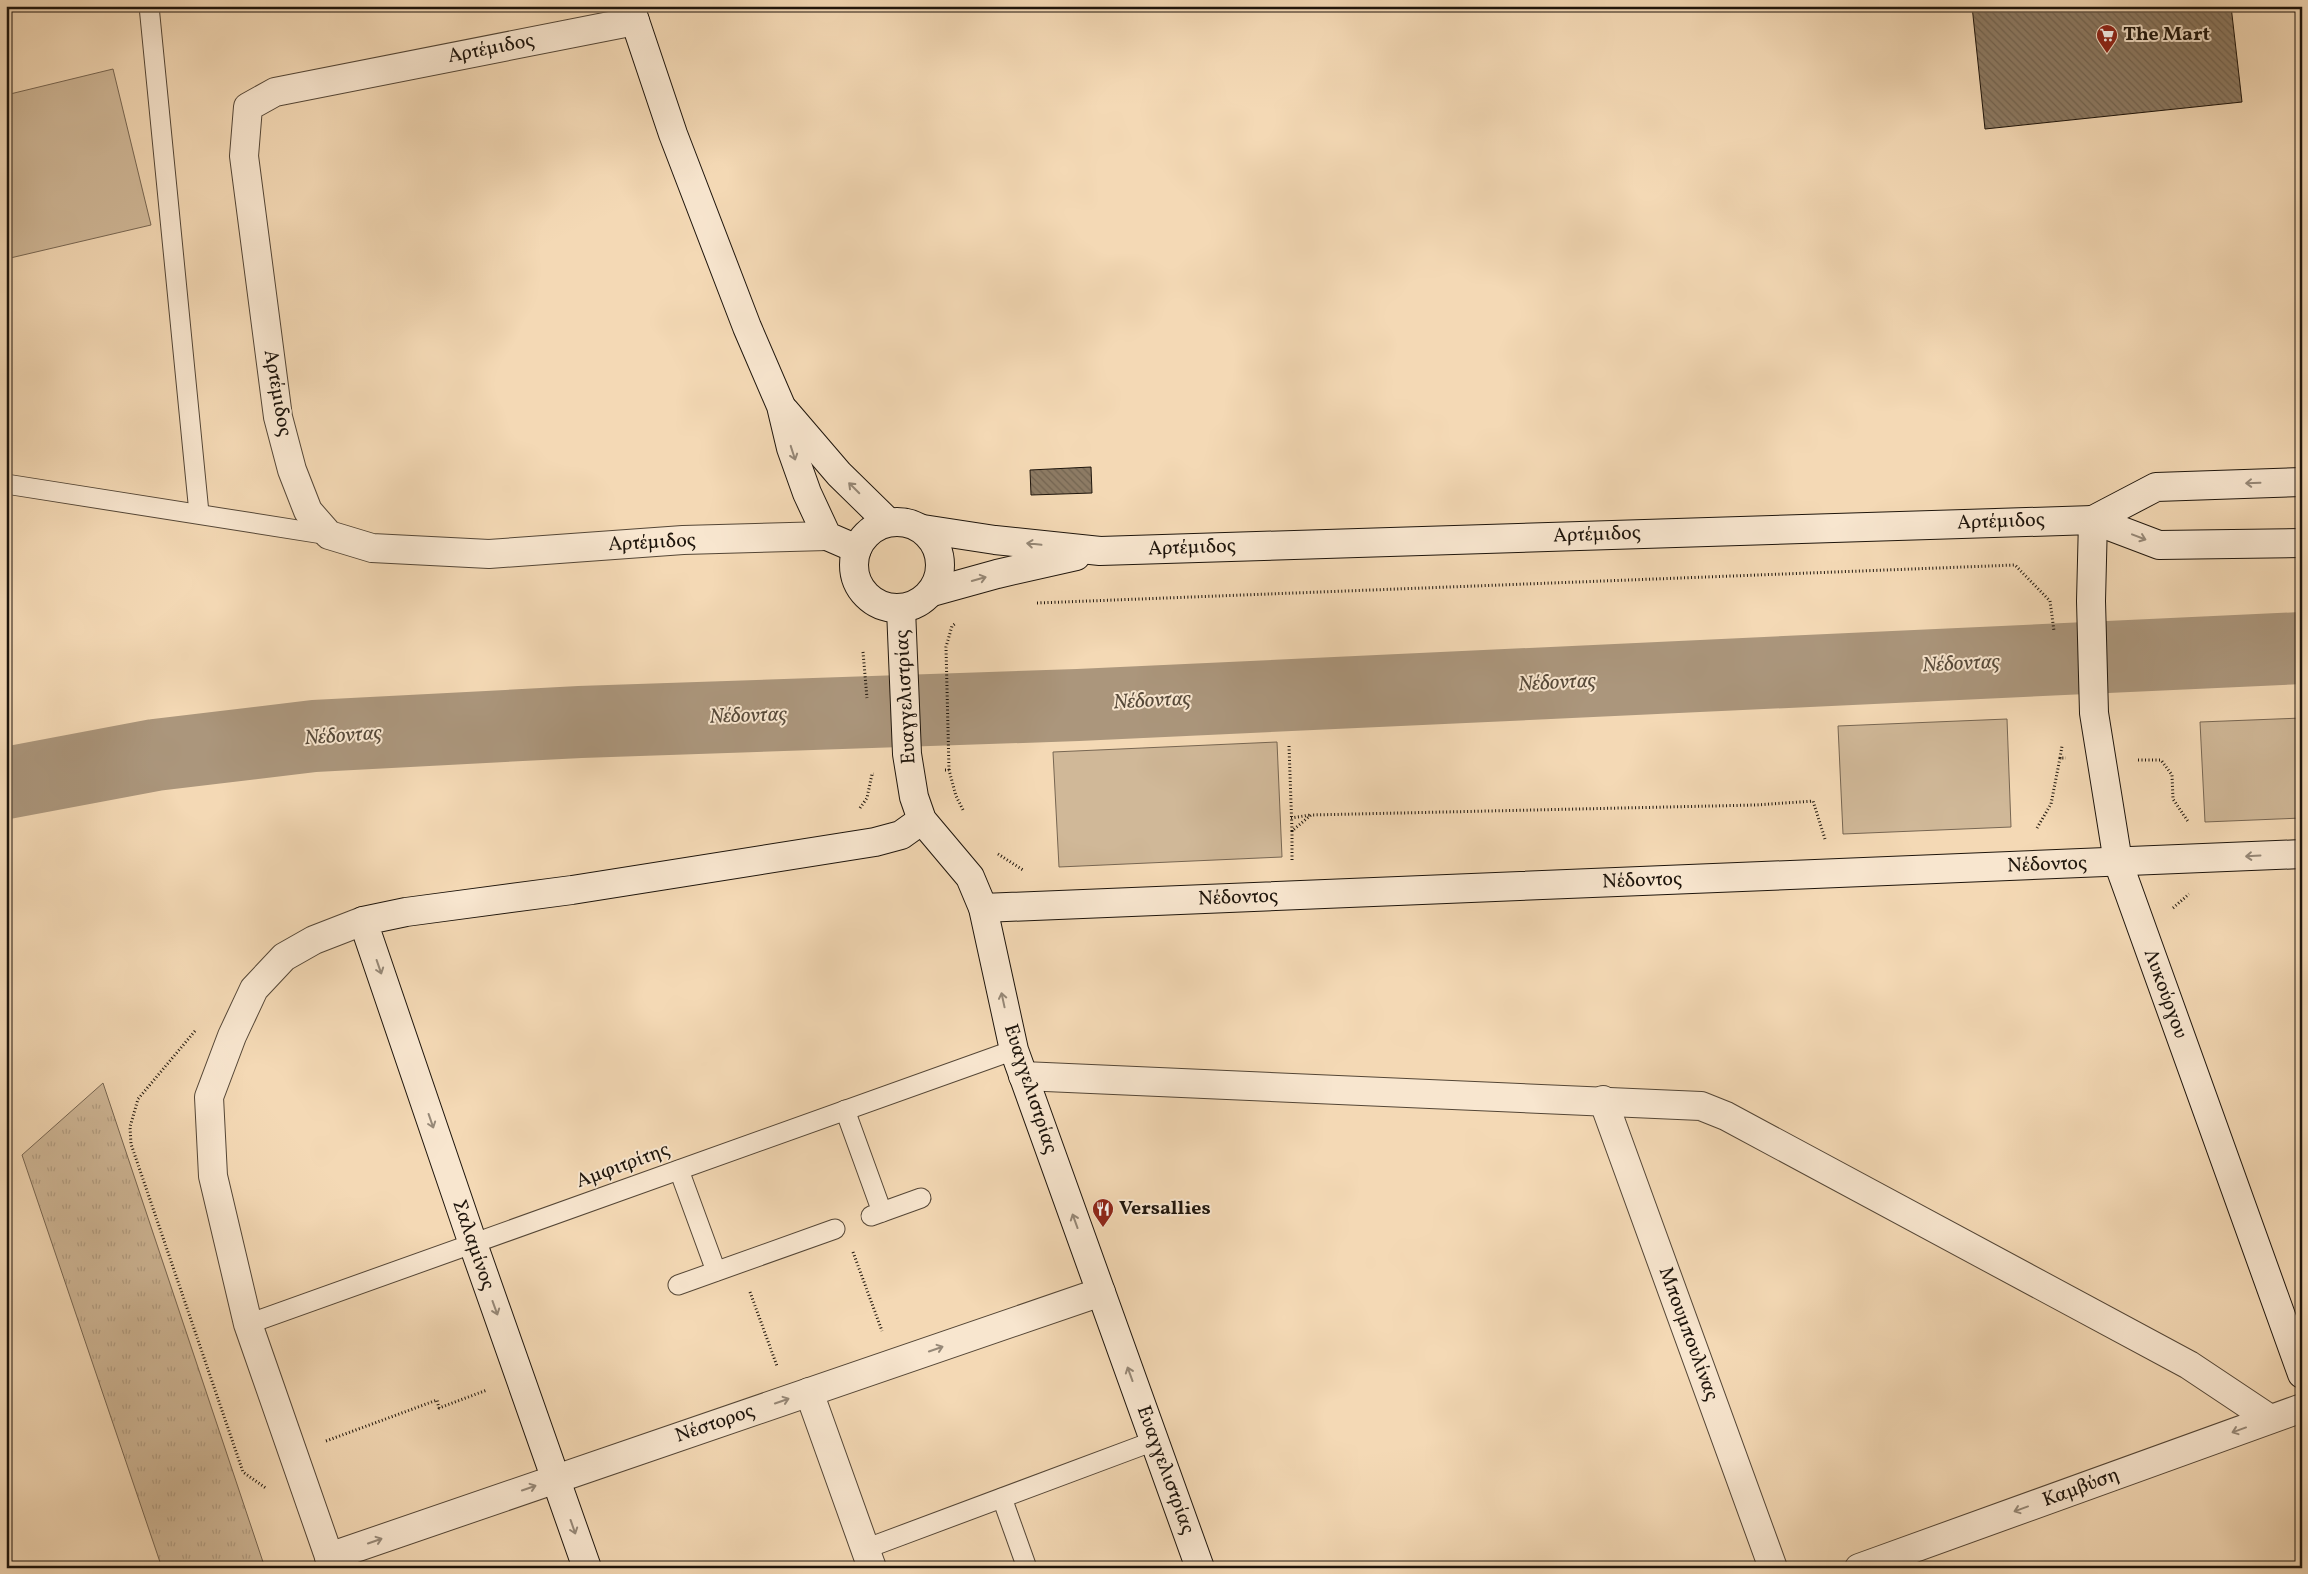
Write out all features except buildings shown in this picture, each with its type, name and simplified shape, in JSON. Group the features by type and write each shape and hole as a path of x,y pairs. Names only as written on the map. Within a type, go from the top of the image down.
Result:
{"street":[{"path":"633,14 673,134 747,327 781,406 791,448 803,484 827,536"},
{"name":"Αρτέμιδος","path":"633,14 275,92 248,107 244,156 278,417 292,470 308,511 329,535 372,548 489,554 683,540 827,536 857,549"},
{"path":"781,406 839,474 888,522 875,527 864,536 857,549 855,571 862,591 880,605 901,609"},
{"name":"Αρτέμιδος","path":"2094,520 2156,487 2302,482"},
{"name":"Αρτέμιδος","path":"888,522 906,522 923,529 995,540 1100,551 2094,520 2159,545 2302,543"},
{"name":"Λυκούργου","path":"2094,520 2092,601 2094,713 2118,862 2302,1374"},
{"path":"923,529 935,542 941,559 940,577 932,592"},
{"name":"Αρτέμιδος","path":"901,609 918,604 932,592 997,574 1100,551"},
{"name":"Ευαγγελιστρίας","path":"901,609 908,763 914,797 922,820 970,878 983,908 1014,1050 1200,1568"},
{"path":"331,1565 248,1324 212,1176 209,1097 232,1036 254,988 284,957 314,940 363,921 406,912 572,890 876,842 901,835 922,820"},
{"name":"Νέδοντος","path":"983,908 2302,854"},
{"name":"Σαλαμίνος","path":"363,921 472,1244 587,1568"},
{"path":"1023,1076 1603,1100 1701,1106 1726,1116 2189,1365 2270,1419"},
{"name":"Μπουμπουλίνας","path":"1603,1100 1773,1568"},
{"name":"Νέστορος","path":"331,1565 556,1479 1101,1292"},
{"path":"799,1396 869,1558"},
{"name":"Καμβύση","path":"1859,1568 2302,1408"}],"lane":[{"path":"149,6 199,513"},
{"path":"6,484 329,535"},
{"name":"Αμφιτρίτης","path":"248,1324 1014,1050"},
{"path":"845,1110 876,1214 921,1198"},
{"path":"679,1170 716,1271"},
{"path":"678,1285 835,1228"},
{"path":"869,1558 1002,1498 1154,1441"},
{"path":"1002,1498 1027,1568"}],"path":[{"path":"1028,604 2015,565 2050,601"},
{"path":"959,621 952,626 946,647 948,754 949,770 956,796 968,819"},
{"path":"1289,746 1293,857 1289,864"},
{"path":"2032,833 2039,827 2052,804 2060,758 2161,760 2172,775 2173,799 2194,831"},
{"path":"858,812 867,798 872,774 908,763 949,770"},
{"path":"1291,818 1311,815 1756,805 1813,801 1827,844"},
{"path":"1292,831 1311,815"},
{"path":"996,852 1028,873"},
{"path":"2172,909 2189,894 2198,894"},
{"path":"850,1244 894,1363"},
{"path":"739,1263 799,1396"},
{"path":"293,1453 437,1400 439,1408 520,1378"}],"green space":[{"path":"113,69 151,225 6,259 6,95"},
{"path":"2302,718 2302,818 2205,822 2200,722"},
{"path":"2007,719 2011,827 1843,834 1838,726"},
{"path":"1277,742 1282,857 1059,867 1053,752"},
{"path":"103,1083 265,1568 162,1568 22,1155"}],"waterway":[{"name":"Νέδoντας","path":"6,783 155,755 314,736 580,722 1078,705 2302,648"}],"place":[{"name":"The Mart","path":"2107,54"},
{"name":"Versallies","path":"1103,1228"}]}
